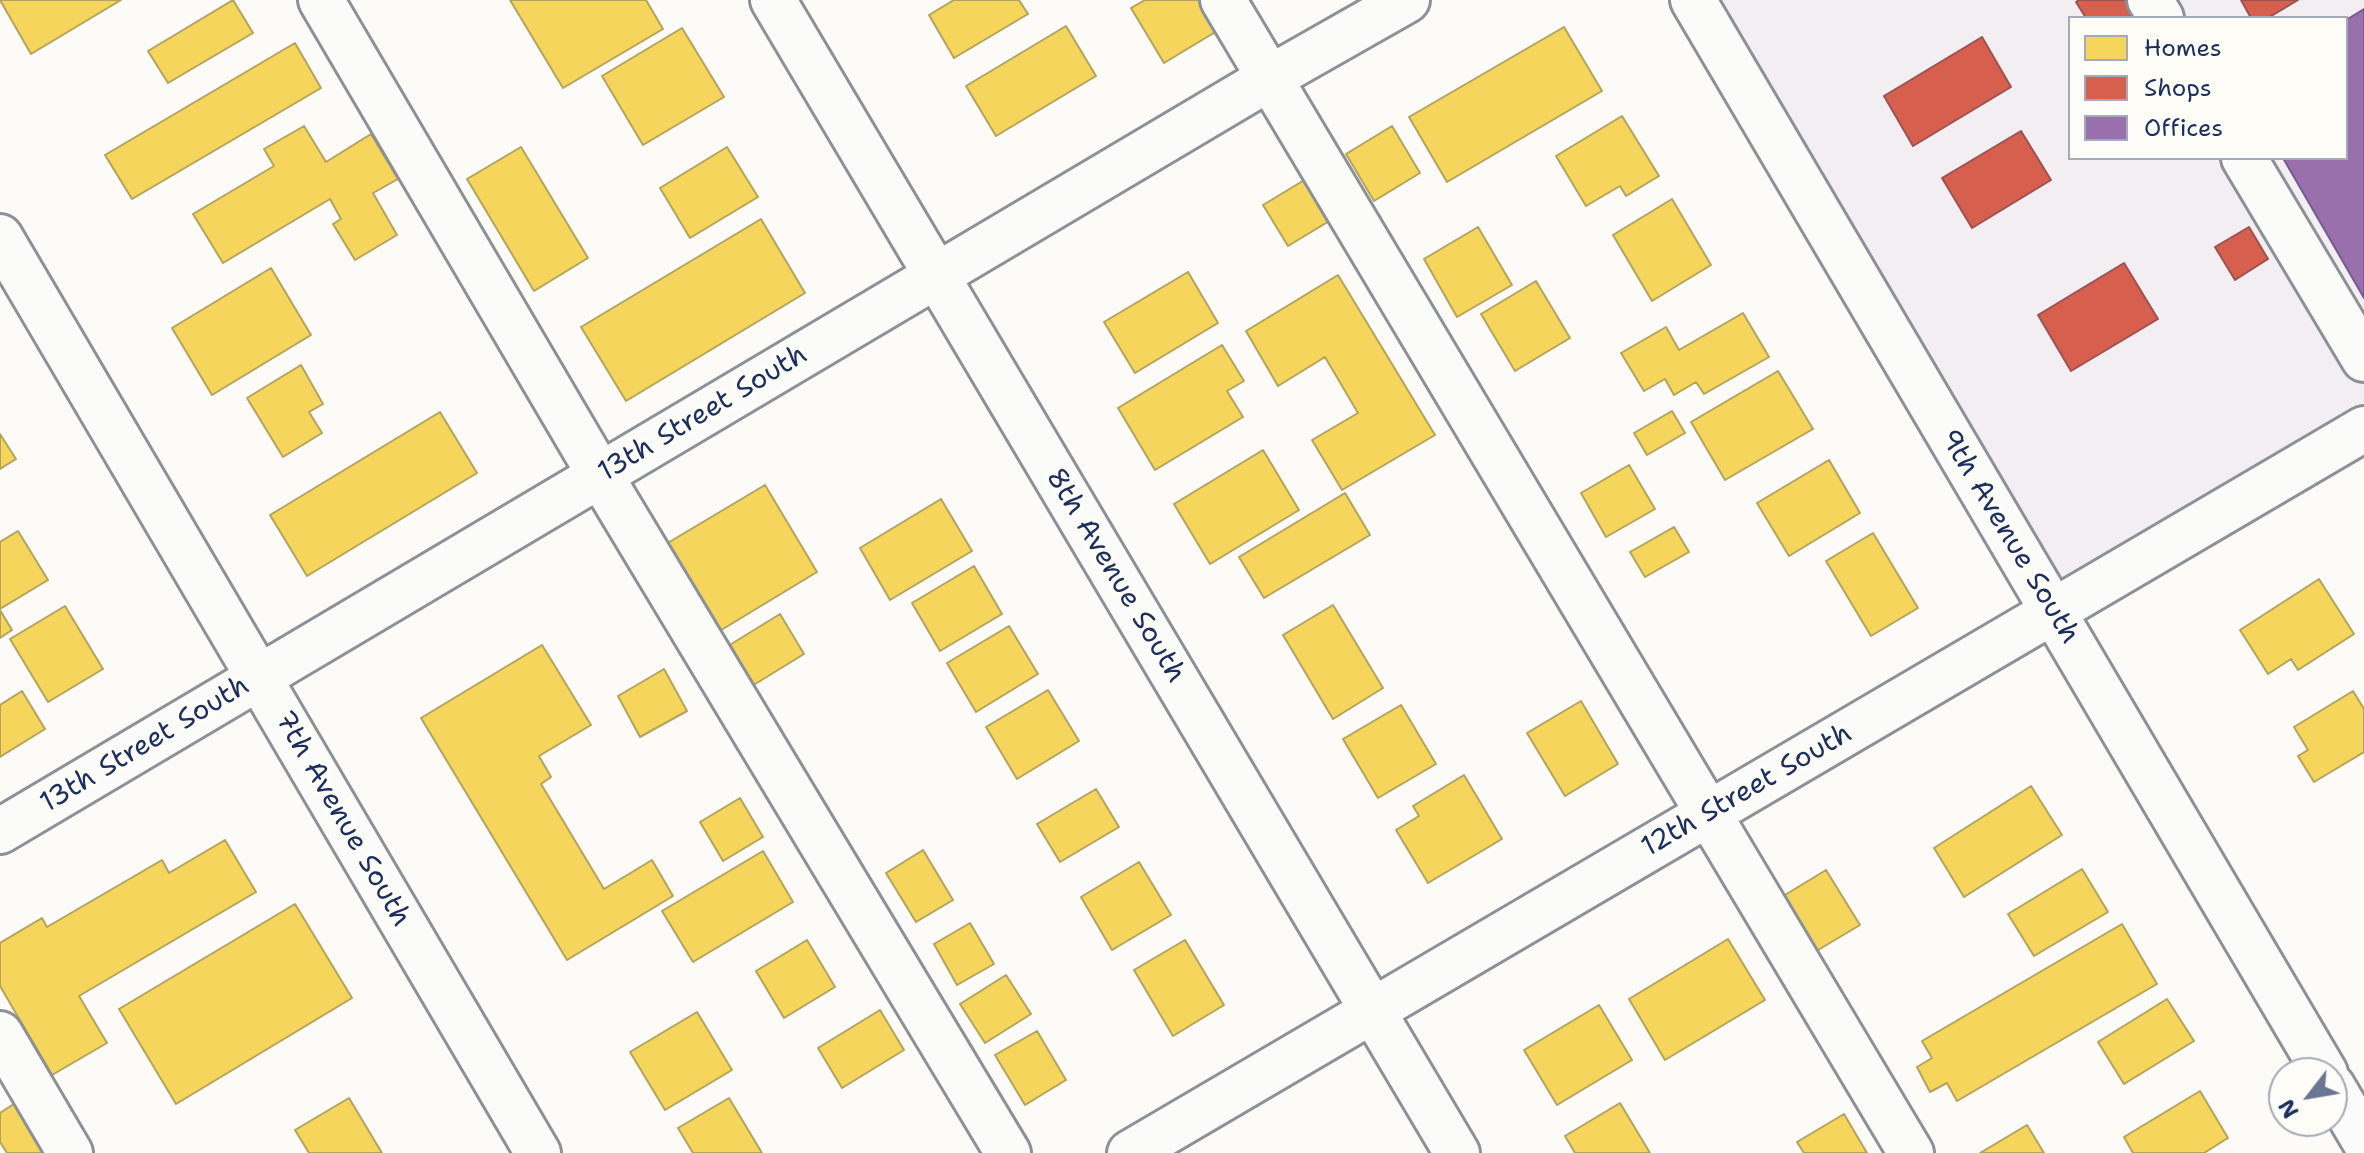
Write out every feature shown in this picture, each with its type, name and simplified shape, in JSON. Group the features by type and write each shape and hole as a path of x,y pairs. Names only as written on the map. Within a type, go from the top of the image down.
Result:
{"street":[{"path":"321,0 600,475 1008,1153"},
{"name":"8th Avenue South","path":"773,0 1457,1153"},
{"path":"1223,0 1911,1153"},
{"name":"13th Street South","path":"0,831 1268,79 1407,0"},
{"name":"9th Avenue South","path":"1693,0 2316,1057"},
{"path":"2245,160 2364,359"},
{"name":"7th Avenue South","path":"0,237 538,1153"},
{"name":"12th Street South","path":"1130,1153 2364,429"},
{"path":"0,1034 70,1153"},
{"path":"2348,1113 2364,1140"}],"shaded area":[{"path":"1693,0 2364,0 2364,429 2053,611"}],"building: Homes":[{"path":"0,0 121,0 31,54"},
{"path":"233,0 253,33 168,83 148,51"},
{"path":"510,0 646,0 663,29 563,88"},
{"path":"954,0 1019,0 1028,14 954,58 929,15"},
{"path":"1145,0 1199,0 1217,31 1164,63 1131,8"},
{"path":"1066,26 1096,76 996,136 966,86"},
{"path":"1564,27 1602,91 1447,182 1409,117"},
{"path":"682,28 724,97 643,145 602,76"},
{"path":"295,43 321,88 132,199 105,155"},
{"path":"1622,116 1659,176 1626,196 1620,186 1586,206 1556,156"},
{"path":"304,126 326,162 371,134 398,179 373,193 397,235 355,260 333,224 341,219 330,199 223,263 193,214 274,166 264,149"},
{"path":"1392,126 1420,173 1374,201 1346,154"},
{"path":"521,147 588,258 534,291 467,179"},
{"path":"727,147 758,197 690,238 660,188"},
{"path":"1306,179 1331,220 1288,246 1263,205"},
{"path":"1672,199 1711,265 1652,301 1613,235"},
{"path":"761,219 805,293 626,401 581,327"},
{"path":"1478,227 1512,285 1457,317 1424,259"},
{"path":"271,268 311,335 212,395 172,328"},
{"path":"1188,272 1218,323 1135,373 1104,322"},
{"path":"1338,275 1435,435 1342,490 1312,440 1358,413 1325,357 1278,386 1246,331"},
{"path":"1536,281 1570,338 1515,371 1481,314"},
{"path":"1743,313 1769,357 1704,394 1696,382 1674,395 1665,379 1644,391 1621,353 1666,327 1679,350"},
{"path":"1222,345 1244,381 1227,391 1243,417 1155,470 1118,408"},
{"path":"301,365 323,404 309,412 322,433 283,457 247,398"},
{"path":"1778,371 1813,429 1725,480 1691,422"},
{"path":"1672,411 1685,433 1647,455 1634,433"},
{"path":"440,412 477,473 307,576 270,515"},
{"path":"0,434 16,459 0,469"},
{"path":"1263,450 1299,510 1210,564 1174,504"},
{"path":"1829,460 1860,513 1789,556 1757,503"},
{"path":"1629,465 1655,509 1606,537 1581,493"},
{"path":"765,485 817,572 713,635 661,547"},
{"path":"1345,493 1370,535 1264,598 1239,557"},
{"path":"941,499 972,551 890,600 860,548"},
{"path":"1674,527 1689,552 1645,577 1630,552"},
{"path":"18,531 48,580 0,609 0,542"},
{"path":"1873,533 1918,608 1871,636 1826,561"},
{"path":"974,566 1002,614 940,651 912,603"},
{"path":"2319,579 2354,634 2298,670 2291,659 2268,674 2240,630"},
{"path":"1333,605 1383,688 1333,719 1283,635"},
{"path":"65,606 103,669 48,702 10,639"},
{"path":"0,610 12,630 0,638"},
{"path":"780,614 804,654 752,686 728,646"},
{"path":"1009,626 1038,674 976,712 947,663"},
{"path":"542,645 591,725 539,756 551,777 541,784 604,889 652,860 673,896 567,960 421,718"},
{"path":"664,669 687,711 640,737 618,696"},
{"path":"1048,690 1079,741 1017,779 986,727"},
{"path":"22,691 45,729 0,757 0,705"},
{"path":"2353,691 2364,709 2364,752 2314,782 2298,756 2308,750 2294,727"},
{"path":"1581,701 1618,764 1565,796 1527,733"},
{"path":"1401,705 1436,764 1378,798 1343,739"},
{"path":"1464,775 1502,839 1428,883 1396,830 1419,816 1413,806"},
{"path":"2031,786 2062,835 1964,897 1934,848"},
{"path":"1096,789 1119,827 1060,862 1037,824"},
{"path":"740,798 763,837 723,861 700,822"},
{"path":"225,840 256,892 79,996 107,1043 52,1075 0,986 0,943 42,918 47,927 162,860 169,873"},
{"path":"923,850 953,900 916,922 886,873"},
{"path":"763,851 793,902 693,962 662,911"},
{"path":"1139,862 1171,915 1112,950 1081,897"},
{"path":"2082,869 2108,912 2034,956 2008,914"},
{"path":"1826,870 1860,925 1813,953 1780,898"},
{"path":"295,904 352,998 176,1104 119,1009"},
{"path":"970,923 994,964 957,985 934,944"},
{"path":"2122,924 2157,984 1957,1101 1947,1083 1930,1092 1917,1067 1932,1058 1922,1041"},
{"path":"1728,939 1765,1000 1665,1060 1629,999"},
{"path":"807,940 835,987 784,1018 756,971"},
{"path":"1185,940 1224,1005 1173,1036 1134,970"},
{"path":"1006,975 1031,1014 985,1043 960,1004"},
{"path":"2167,999 2194,1041 2124,1084 2098,1042"},
{"path":"1599,1005 1632,1060 1557,1105 1524,1050"},
{"path":"880,1010 904,1050 842,1088 818,1048"},
{"path":"697,1012 732,1070 665,1110 630,1052"},
{"path":"1037,1031 1066,1080 1025,1105 995,1055"},
{"path":"2200,1091 2228,1138 2204,1153 2133,1153 2124,1137"},
{"path":"349,1098 382,1153 309,1153 295,1130"},
{"path":"729,1098 762,1153 693,1153 678,1128"},
{"path":"20,1100 52,1153 7,1153 0,1142 0,1113"},
{"path":"1620,1103 1650,1153 1575,1153 1565,1136"},
{"path":"1844,1114 1867,1153 1804,1153 1797,1142"},
{"path":"2027,1125 2044,1153 1980,1153"}],"building: Shops":[{"path":"2127,0 2135,13 2130,16 2085,16 2076,2"},
{"path":"2241,0 2298,0 2271,16 2250,16"},
{"path":"1982,37 2011,87 1913,146 1884,96"},
{"path":"2021,131 2051,180 1972,228 1942,178"},
{"path":"2249,227 2268,259 2235,280 2215,247"},
{"path":"2124,263 2158,319 2071,371 2038,315"}],"building: Offices":[{"path":"2364,9 2364,298 2284,160 2348,160 2348,19"}]}
